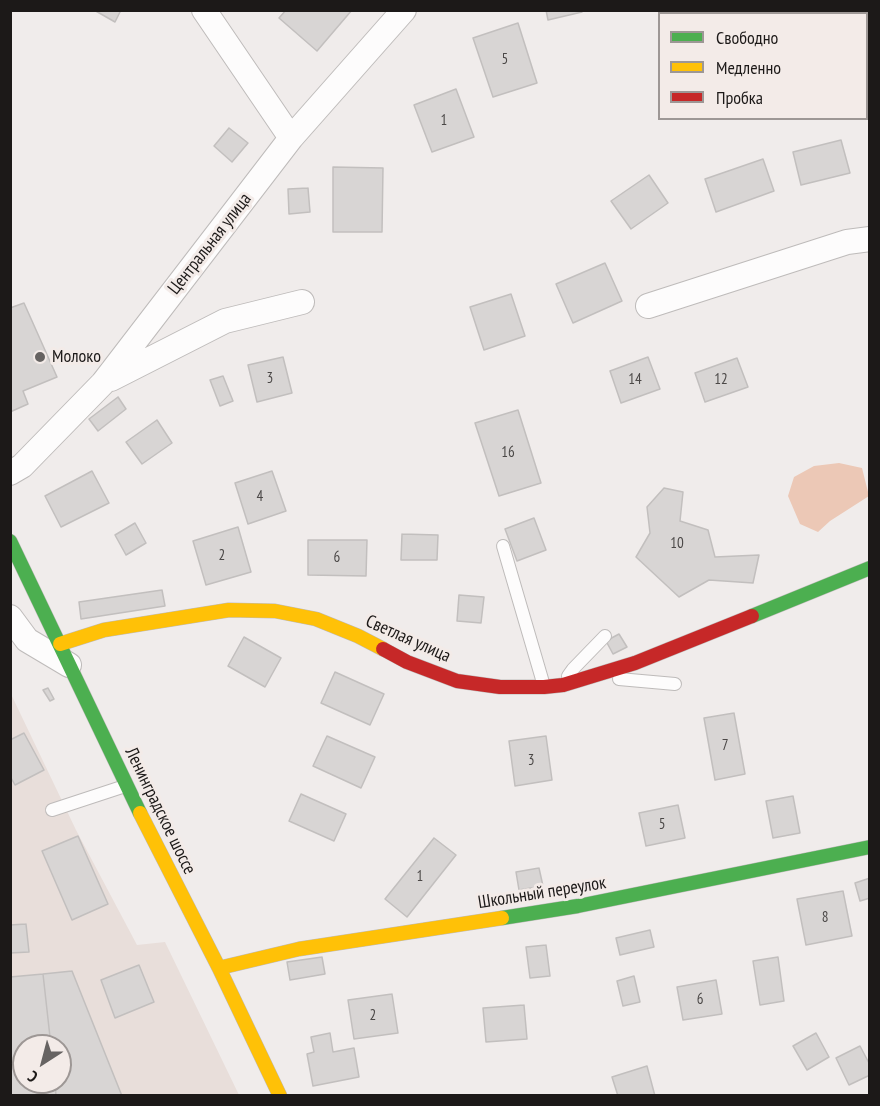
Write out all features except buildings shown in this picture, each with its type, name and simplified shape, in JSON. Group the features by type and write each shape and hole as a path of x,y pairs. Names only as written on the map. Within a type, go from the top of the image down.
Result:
{"street":[{"path":"204,10 291,138"},
{"name":"Центральная улица","path":"10,473 22,466 103,383 291,138 404,10"},
{"path":"648,306 847,242 870,238"},
{"path":"103,383 225,321 302,302"},
{"name":"Ленинградское шоссе","path":"10,541 127,786 280,1095"},
{"name":"Светлая улица","path":"64,655 104,630 218,612 275,611 316,619 358,636 407,662 458,681 500,687 563,685 635,663 870,568"},
{"path":"10,617 27,640 64,655"},
{"name":"Школьный переулок","path":"219,968 299,949 578,906 870,847"}],"lane":[{"path":"502,546 544,687"},
{"path":"563,685 573,669 605,636"},
{"path":"587,677 675,684"},
{"path":"52,810 127,786"}],"shaded area":[{"path":"839,463 862,468 869,496 830,521 818,532 800,524 788,496 794,477 814,466"},
{"path":"10,692 76,830 137,945 165,942 239,1095 11,1095"}],"traffic: fast":[{"path":"10,541 140,813"},
{"path":"752,616 870,568"},
{"path":"502,918 578,906 870,847"}],"traffic: slow":[{"path":"60,644 104,630 229,610 275,611 316,619 383,649"},
{"path":"140,813 219,968 280,1096"},
{"path":"219,968 299,949 502,918"}],"traffic: jam":[{"path":"383,649 407,662 457,681 500,687 544,687 563,685 635,663 752,616"}],"place":[{"name":"Молоко","path":"40,357"}]}
